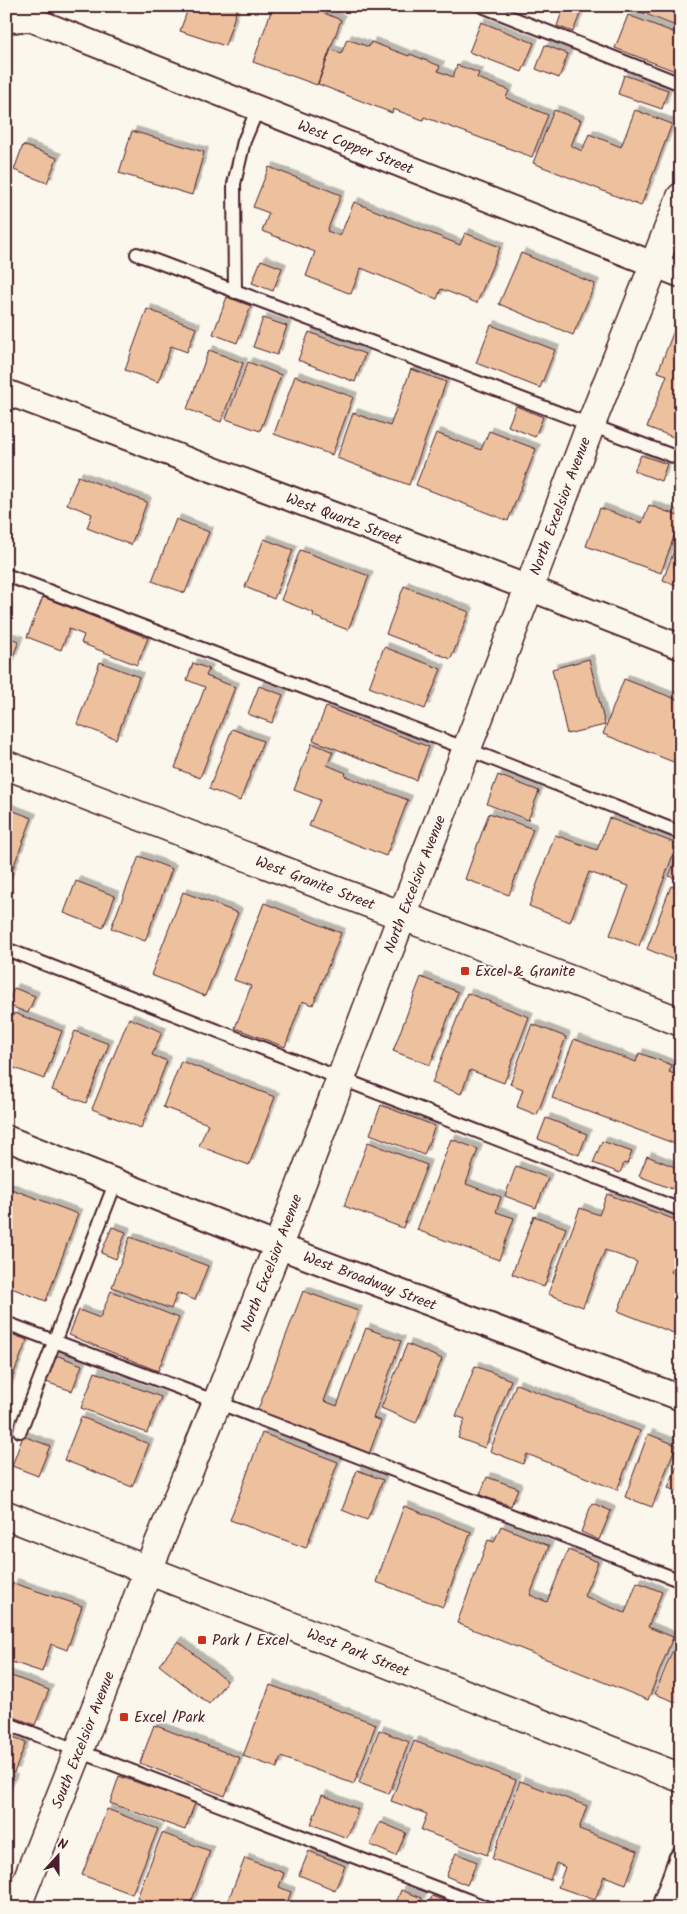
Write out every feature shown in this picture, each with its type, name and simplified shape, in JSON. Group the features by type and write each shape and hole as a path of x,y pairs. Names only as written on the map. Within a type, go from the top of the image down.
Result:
{"street":[{"name":"West Copper Street","path":"6,20 31,19 681,276"},
{"name":"North Excelsior Avenue","path":"148,1570 278,1246 466,749 681,197"},
{"name":"West Quartz Street","path":"6,392 530,588 681,647"},
{"name":"West Granite Street","path":"6,766 681,1022"},
{"name":"West Broadway Street","path":"6,1138 278,1246 681,1398"},
{"name":"West Park Street","path":"6,1515 681,1778"},
{"name":"South Excelsior Avenue","path":"16,1908 148,1570"},
{"path":"664,1908 681,1860"}],"lane":[{"path":"482,6 681,84"},
{"path":"235,292 234,184 244,141 258,108"},
{"path":"137,254 681,459"},
{"path":"6,575 466,749 681,834"},
{"path":"6,949 681,1210"},
{"path":"20,1431 116,1181"},
{"path":"6,1323 217,1402 681,1581"},
{"path":"6,1723 488,1908"}],"building":[{"path":"189,6 238,6 225,46 180,31"},
{"path":"273,6 307,6 341,20 317,85 253,62"},
{"path":"564,6 583,6 573,32 557,26"},
{"path":"625,6 681,6 681,28"},
{"path":"628,15 681,35 681,56 675,71 615,48"},
{"path":"481,22 534,43 522,72 469,52"},
{"path":"347,39 369,47 371,42 409,56 410,54 440,66 438,71 453,77 457,65 479,73 477,78 509,90 506,98 548,115 532,157 424,117 423,120 393,109 392,113 318,84 331,49 341,54"},
{"path":"545,45 568,54 559,78 536,69"},
{"path":"624,75 668,90 662,109 618,94"},
{"path":"554,110 581,120 571,146 582,151 589,134 621,147 635,110 672,124 641,206 533,163"},
{"path":"132,131 204,152 192,195 119,173"},
{"path":"23,145 57,158 47,183 14,170"},
{"path":"269,167 341,195 327,231 340,236 354,202 460,245 465,233 500,247 477,303 441,289 437,299 361,268 351,294 306,276 315,252 262,231 269,213 253,207"},
{"path":"521,253 595,284 573,335 499,304"},
{"path":"261,260 282,268 273,291 252,283"},
{"path":"227,297 251,306 237,343 213,334"},
{"path":"147,309 196,328 187,352 171,346 158,382 125,370"},
{"path":"681,312 681,440 647,427 667,375 658,372"},
{"path":"263,318 287,326 277,355 253,347"},
{"path":"491,325 555,350 540,388 476,363"},
{"path":"309,332 365,354 355,382 298,360"},
{"path":"209,350 243,363 221,422 187,409"},
{"path":"248,362 281,375 260,431 226,419"},
{"path":"411,369 446,382 409,485 337,458 353,413 390,426"},
{"path":"295,376 353,397 332,455 274,434"},
{"path":"516,406 543,417 535,437 508,426"},
{"path":"489,431 536,449 508,521 416,485 436,433 481,450"},
{"path":"641,455 667,464 661,481 634,471"},
{"path":"78,476 147,502 131,545 87,528 92,514 67,504"},
{"path":"649,505 681,517 661,573 586,546 600,508 642,523"},
{"path":"176,519 209,532 185,593 152,581"},
{"path":"681,532 681,587 663,580"},
{"path":"264,539 293,550 274,599 245,587"},
{"path":"300,550 369,576 348,630 313,616 314,613 281,600"},
{"path":"404,586 469,612 451,659 386,634"},
{"path":"43,597 148,638 137,665 81,643 84,635 69,629 61,650 27,637"},
{"path":"6,637 19,641 6,674"},
{"path":"384,647 441,669 425,709 369,687"},
{"path":"589,659 605,725 567,734 552,669"},
{"path":"100,662 139,677 116,739 77,724"},
{"path":"193,663 209,669 206,676 235,687 200,778 175,768 205,687 187,680"},
{"path":"624,679 681,701 681,765 603,734"},
{"path":"259,686 283,695 272,723 248,714"},
{"path":"326,707 429,747 416,780 313,740"},
{"path":"232,729 263,741 240,801 209,789"},
{"path":"312,743 333,752 327,765 346,773 345,776 408,800 386,856 309,826 320,800 294,790"},
{"path":"498,775 539,791 528,820 487,804"},
{"path":"6,808 32,818 6,886"},
{"path":"489,813 533,829 509,895 465,879"},
{"path":"609,818 677,844 639,946 610,935 629,886 589,872 570,922 529,906 555,835 597,850"},
{"path":"681,846 681,880 669,876"},
{"path":"139,856 172,869 145,941 111,928"},
{"path":"76,881 115,896 103,928 64,913"},
{"path":"671,886 681,890 681,963 647,949"},
{"path":"183,892 238,913 205,996 151,975"},
{"path":"264,903 341,933 313,1005 302,1001 285,1047 235,1028 251,986 234,980"},
{"path":"421,977 458,992 430,1065 393,1051"},
{"path":"14,988 35,996 28,1013 7,1005"},
{"path":"467,993 529,1017 504,1083 470,1070 461,1094 432,1083"},
{"path":"14,1013 62,1031 44,1079 6,1065 6,1033"},
{"path":"129,1018 162,1032 152,1055 167,1061 141,1128 92,1109"},
{"path":"532,1024 566,1037 537,1115 517,1107 523,1089 510,1084"},
{"path":"75,1031 109,1044 86,1103 52,1090"},
{"path":"574,1039 636,1062 639,1053 672,1065 669,1072 681,1077 681,1146 552,1098"},
{"path":"181,1061 275,1097 249,1165 199,1146 208,1124 163,1107"},
{"path":"381,1105 435,1126 424,1155 370,1134"},
{"path":"546,1118 587,1134 579,1155 538,1139"},
{"path":"451,1139 478,1149 466,1184 501,1197 496,1212 514,1218 499,1260 417,1230"},
{"path":"602,1141 632,1152 627,1164 624,1163 620,1173 593,1163"},
{"path":"368,1142 427,1165 403,1228 344,1206"},
{"path":"647,1156 680,1169 672,1189 639,1176"},
{"path":"516,1166 548,1178 536,1208 505,1196"},
{"path":"6,1187 78,1214 46,1301 6,1286"},
{"path":"607,1194 681,1222 681,1246 671,1272 681,1276 681,1336 618,1311 637,1262 605,1250 583,1307 548,1294 580,1208 599,1215"},
{"path":"534,1216 566,1228 544,1287 512,1274"},
{"path":"112,1227 126,1232 116,1259 101,1253"},
{"path":"130,1237 208,1266 195,1300 177,1293 171,1309 112,1287"},
{"path":"111,1291 179,1318 158,1371 69,1335 79,1310 100,1318"},
{"path":"303,1291 358,1311 324,1401 337,1406 366,1328 401,1341 373,1418 381,1421 368,1457 256,1415"},
{"path":"6,1332 27,1340 6,1393"},
{"path":"407,1344 442,1359 416,1423 381,1408"},
{"path":"56,1355 82,1365 72,1391 46,1382"},
{"path":"475,1366 511,1380 485,1448 458,1438 465,1419 456,1416"},
{"path":"95,1372 161,1397 147,1433 81,1408"},
{"path":"516,1384 640,1431 617,1490 527,1454 523,1464 490,1451"},
{"path":"81,1417 149,1444 132,1487 64,1460"},
{"path":"262,1433 338,1462 306,1548 230,1520"},
{"path":"648,1434 676,1445 652,1507 625,1497"},
{"path":"23,1436 50,1446 38,1476 12,1466"},
{"path":"681,1456 681,1493 668,1488"},
{"path":"357,1470 383,1480 367,1520 342,1510"},
{"path":"487,1477 518,1488 511,1506 480,1495"},
{"path":"592,1503 611,1511 599,1540 581,1532"},
{"path":"404,1506 471,1532 443,1607 376,1582"},
{"path":"501,1526 549,1546 530,1595 547,1602 568,1550 598,1562 584,1596 625,1613 637,1582 662,1592 648,1627 673,1637 648,1700 457,1623 488,1540 494,1542"},
{"path":"13,1583 82,1606 67,1650 51,1644 42,1672 6,1660 6,1604"},
{"path":"681,1629 681,1704 655,1694"},
{"path":"178,1641 227,1681 209,1704 159,1665"},
{"path":"6,1674 49,1690 35,1725 6,1714"},
{"path":"270,1685 376,1724 354,1784 281,1757 277,1768 243,1756"},
{"path":"154,1725 240,1758 225,1796 140,1763"},
{"path":"379,1730 409,1742 389,1794 359,1783"},
{"path":"6,1734 26,1742 14,1773 6,1770"},
{"path":"414,1741 516,1780 487,1855 421,1830 427,1814 391,1801"},
{"path":"119,1776 195,1803 185,1830 110,1803"},
{"path":"6,1777 13,1779 6,1796"},
{"path":"520,1781 587,1806 579,1829 638,1851 626,1884 604,1876 595,1900 558,1887 565,1867 556,1863 550,1880 492,1859"},
{"path":"322,1795 358,1809 347,1838 311,1824"},
{"path":"107,1809 158,1829 132,1894 82,1875"},
{"path":"380,1822 406,1833 396,1856 370,1845"},
{"path":"162,1833 210,1851 189,1908 162,1908 137,1898"},
{"path":"309,1851 345,1866 335,1890 299,1875"},
{"path":"456,1853 477,1862 467,1885 446,1876"},
{"path":"245,1858 284,1873 279,1887 291,1892 285,1908 225,1908"},
{"path":"401,1890 422,1898 418,1908 394,1908"},
{"path":"432,1896 463,1908 427,1908"}],"place":[{"name":"Excel & Granite","path":"465,971"},
{"name":"Park / Excel","path":"202,1640"},
{"name":"Excel /Park","path":"124,1717"}]}
